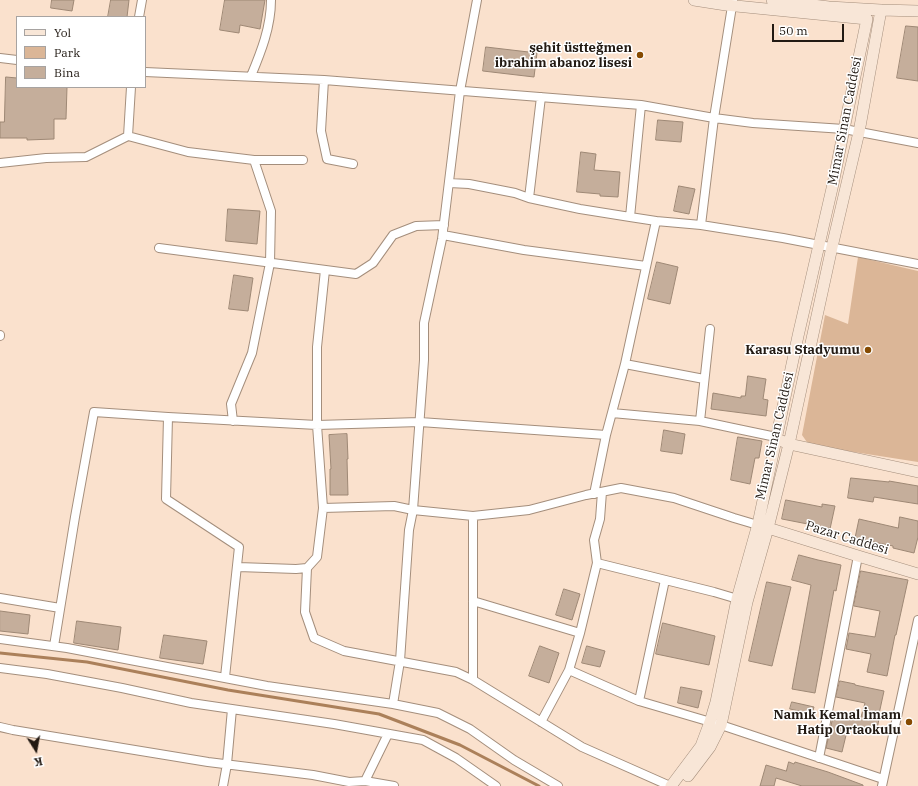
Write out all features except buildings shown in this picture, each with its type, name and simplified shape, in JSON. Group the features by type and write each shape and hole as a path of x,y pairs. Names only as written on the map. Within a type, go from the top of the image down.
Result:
{"main road":[{"path":"694,0 918,11"},
{"path":"772,0 829,7 867,19 881,10"},
{"name":"Mimar Sinan Caddesi","path":"670,786 701,746 710,722 763,526 789,444 832,246 859,132 881,10"},
{"name":"Mimar Sinan Caddesi","path":"763,526 776,437 833,184 867,19"},
{"path":"776,437 789,444 918,472"},
{"name":"Pazar Caddesi","path":"763,526 918,574"},
{"name":"Mimar Sinan Caddesi","path":"680,786 710,747 721,725 742,601"}],"street":[{"path":"139,16 142,0"},
{"path":"251,76 266,34 271,0"},
{"path":"393,704 400,661 409,530 413,510 424,360 424,323 443,235 460,91 477,0"},
{"path":"701,226 714,118 732,3"},
{"path":"0,58 16,60"},
{"path":"146,72 324,80 641,105 714,118 753,123 844,129 918,143"},
{"path":"324,80 321,131 327,159 353,164"},
{"path":"128,136 131,88"},
{"path":"529,198 541,97"},
{"path":"630,217 641,105"},
{"path":"0,164 46,158 86,157 128,136 188,152 254,160 304,160"},
{"path":"233,421 231,404 252,353 270,263 271,211 254,160"},
{"path":"449,183 469,184 515,193 529,198 630,217 832,246 918,264"},
{"path":"541,722 569,670 580,633 596,563 594,540 600,519 598,493 606,435 625,364 656,221"},
{"path":"159,248 356,274 373,263 393,235 416,226 444,224"},
{"path":"443,235 524,250 646,266"},
{"path":"325,270 317,348 317,425 324,508 317,557 307,568 305,612 314,638 344,651 456,672 473,680 582,748 670,786"},
{"path":"700,421 710,329"},
{"path":"625,364 704,379"},
{"path":"54,646 75,516 94,412 317,425 420,422 606,435"},
{"path":"612,413 700,421 776,437"},
{"path":"168,417 166,499 240,547 225,677"},
{"path":"324,508 394,506 413,510 473,516 529,510 621,488 674,498 763,526"},
{"path":"473,516 473,680"},
{"path":"819,758 858,556"},
{"path":"596,563 714,592 742,601"},
{"path":"238,567 307,568"},
{"path":"639,701 665,580"},
{"path":"0,598 60,608"},
{"path":"473,601 580,633"},
{"path":"569,670 639,701 721,725 819,758 882,782 915,650 918,620"},
{"path":"0,639 54,646 267,686 393,704 438,713 470,729 514,760 558,786"},
{"path":"0,668 47,674 191,703 334,724 423,740 456,758 496,786"},
{"path":"223,786 228,764 232,709"},
{"path":"0,727 228,764 313,775 349,782 365,781 394,786"},
{"path":"365,781 388,734"}],"green space":[{"name":"Karasu Stadyumu","path":"858,257 918,271 918,462 809,445 802,435 825,315 848,324"}],"waterway":[{"path":"0,653 87,662 228,690 379,714 460,745 539,786"}],"place":[{"name":"şehit üstteğmen ibrahim abanoz lisesi","path":"640,55"},
{"name":"Karasu Stadyumu","path":"868,350"},
{"name":"Namık Kemal İmam Hatip Ortaokulu","path":"909,722"}]}
